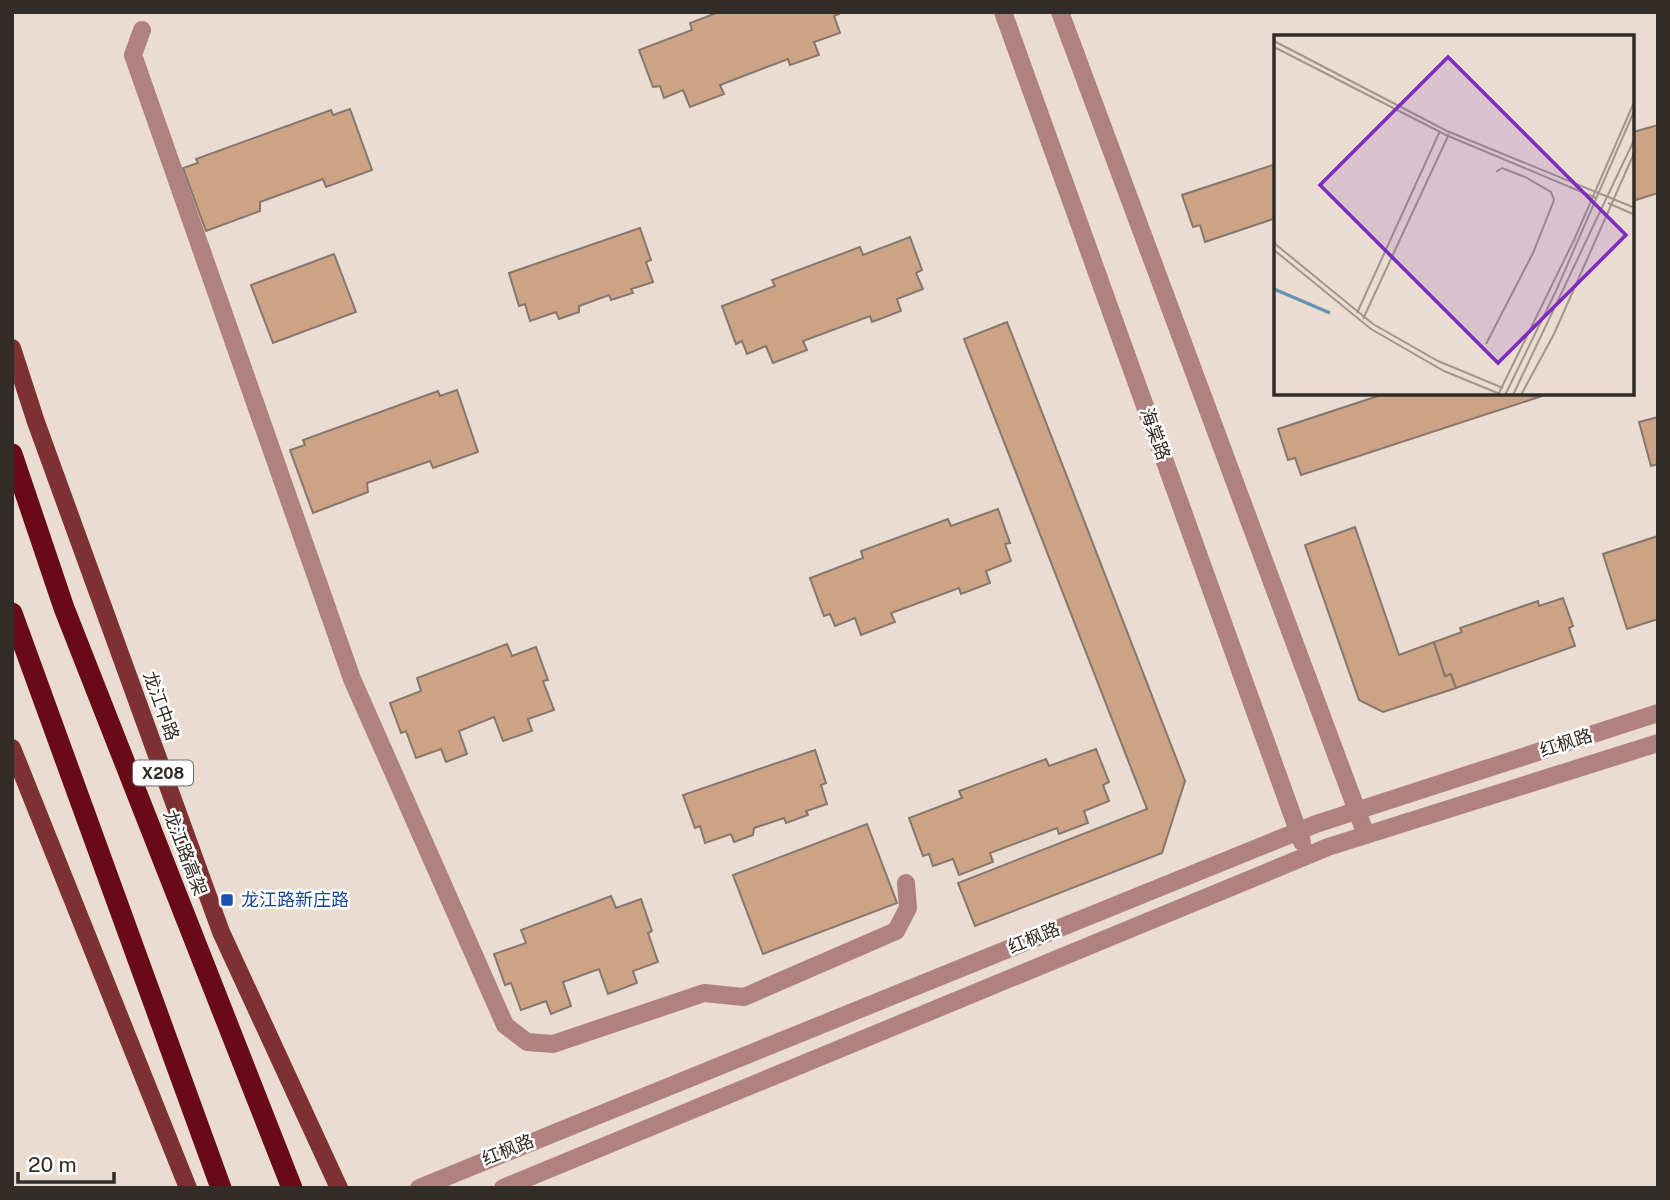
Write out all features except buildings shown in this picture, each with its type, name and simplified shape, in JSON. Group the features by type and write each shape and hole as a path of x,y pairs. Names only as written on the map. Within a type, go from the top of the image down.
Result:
{"highway":[{"name":"龙江路高架","path":"12,454 64,608 292,1188"},
{"path":"12,613 221,1188"}],"main road":[{"name":"龙江中路","path":"12,348 36,422 221,932 339,1188"},
{"path":"12,748 188,1188"}],"street":[{"name":"海棠路","path":"1003,12 1307,856"},
{"path":"1060,12 1366,835"},
{"path":"142,30 134,55 352,679 505,1026 527,1042 553,1044 704,993 744,997 896,932 908,908 906,883"},
{"name":"红枫路","path":"419,1188 1298,831 1658,713"},
{"name":"红枫路","path":"503,1188 1307,856 1658,743"}],"place":[{"name":"龙江路新庄路","path":"227,900"}]}
